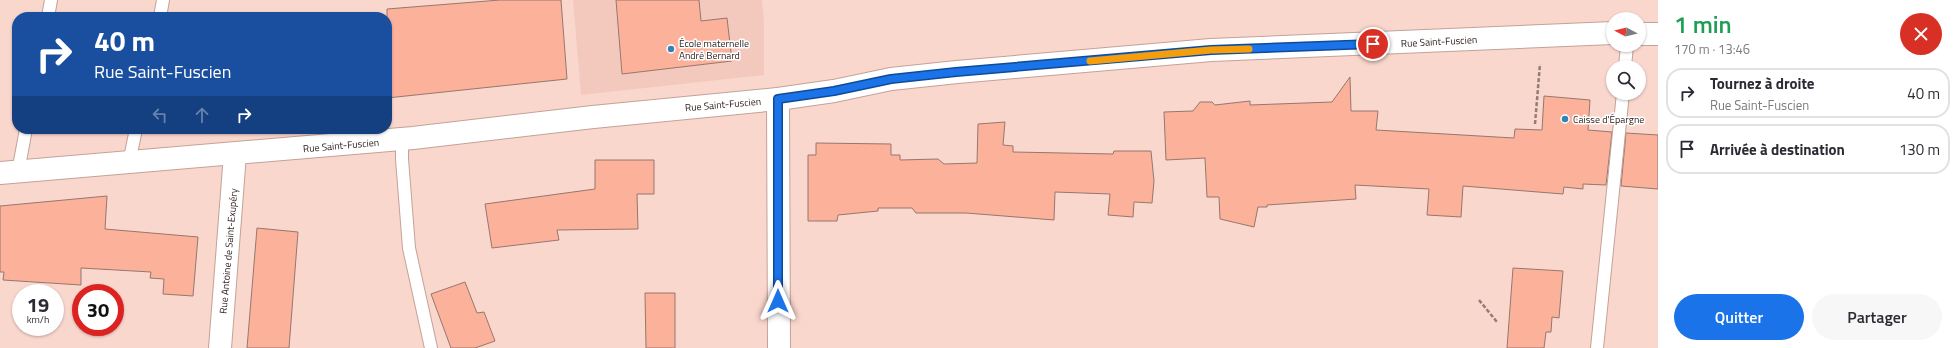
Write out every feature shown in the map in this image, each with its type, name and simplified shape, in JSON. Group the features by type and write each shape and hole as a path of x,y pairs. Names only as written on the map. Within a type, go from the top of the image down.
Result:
{"main road":[{"name":"Rue Saint-Fuscien","path":"9,172 402,139 593,117 778,99 834,91 891,79 1211,50 1606,33"},
{"path":"1646,34 1658,34"},
{"path":"778,99 779,348"},
{"name":"Rue Antoine de Saint-Exupéry","path":"220,348 235,154"}],"lane":[{"path":"49,12 51,0"},
{"path":"161,12 163,0"},
{"path":"1597,348 1621,100"},
{"path":"9,172 24,134"},
{"path":"130,163 135,134"},
{"path":"402,139 402,159 409,248 431,348"}],"path":[{"path":"1535,124 1542,36"},
{"path":"1479,300 1497,322"}],"shaded area":[{"name":"École maternelle André Bernard","path":"573,0 762,0 764,22 764,75 581,95"}],"building":[{"path":"500,0 561,0 567,79 392,97 392,12 387,12 387,9"},
{"path":"616,0 699,0 701,21 727,18 732,61 622,74"},
{"path":"1350,77 1351,111 1378,111 1376,130 1514,138 1515,129 1542,130 1544,96 1590,100 1588,130 1612,132 1606,185 1583,184 1583,189 1564,187 1563,194 1463,186 1461,217 1427,215 1429,189 1355,185 1356,199 1267,205 1267,207 1258,207 1254,227 1220,219 1219,197 1207,197 1205,158 1166,160 1164,112 1193,111 1200,102 1212,102 1215,105 1250,101 1250,105 1332,102"},
{"path":"1005,122 1003,145 1013,146 1013,152 1113,154 1114,151 1151,151 1154,181 1152,203 1134,202 1133,217 1108,215 1110,194 1055,192 1054,220 966,213 916,213 912,208 878,208 878,211 838,215 837,221 808,221 808,155 816,155 816,143 891,144 891,155 900,155 900,160 938,159 944,164 977,163 978,124"},
{"path":"1626,133 1658,135 1658,189 1621,186"},
{"path":"595,160 654,160 654,194 637,194 638,229 557,230 559,240 492,248 485,204 595,189"},
{"path":"107,196 105,229 198,237 193,296 163,294 164,279 150,278 151,272 81,268 81,284 3,280 4,272 0,272 0,206"},
{"path":"257,228 298,232 289,348 247,348"},
{"path":"1513,268 1563,271 1559,318 1552,317 1551,332 1546,332 1544,348 1507,348"},
{"path":"465,282 477,313 484,312 495,341 475,348 451,348 431,294"},
{"path":"645,293 675,293 675,348 646,348"}],"slow traffic":[{"path":"1090,61 1211,50 1249,49"}],"place":[{"name":"École maternelle André Bernard","path":"671,49"},
{"name":"Caisse d'Épargne","path":"1565,119"}],"route":[{"path":"778,301 778,99 834,91 891,79 956,72 1211,50 1373,44"}]}
